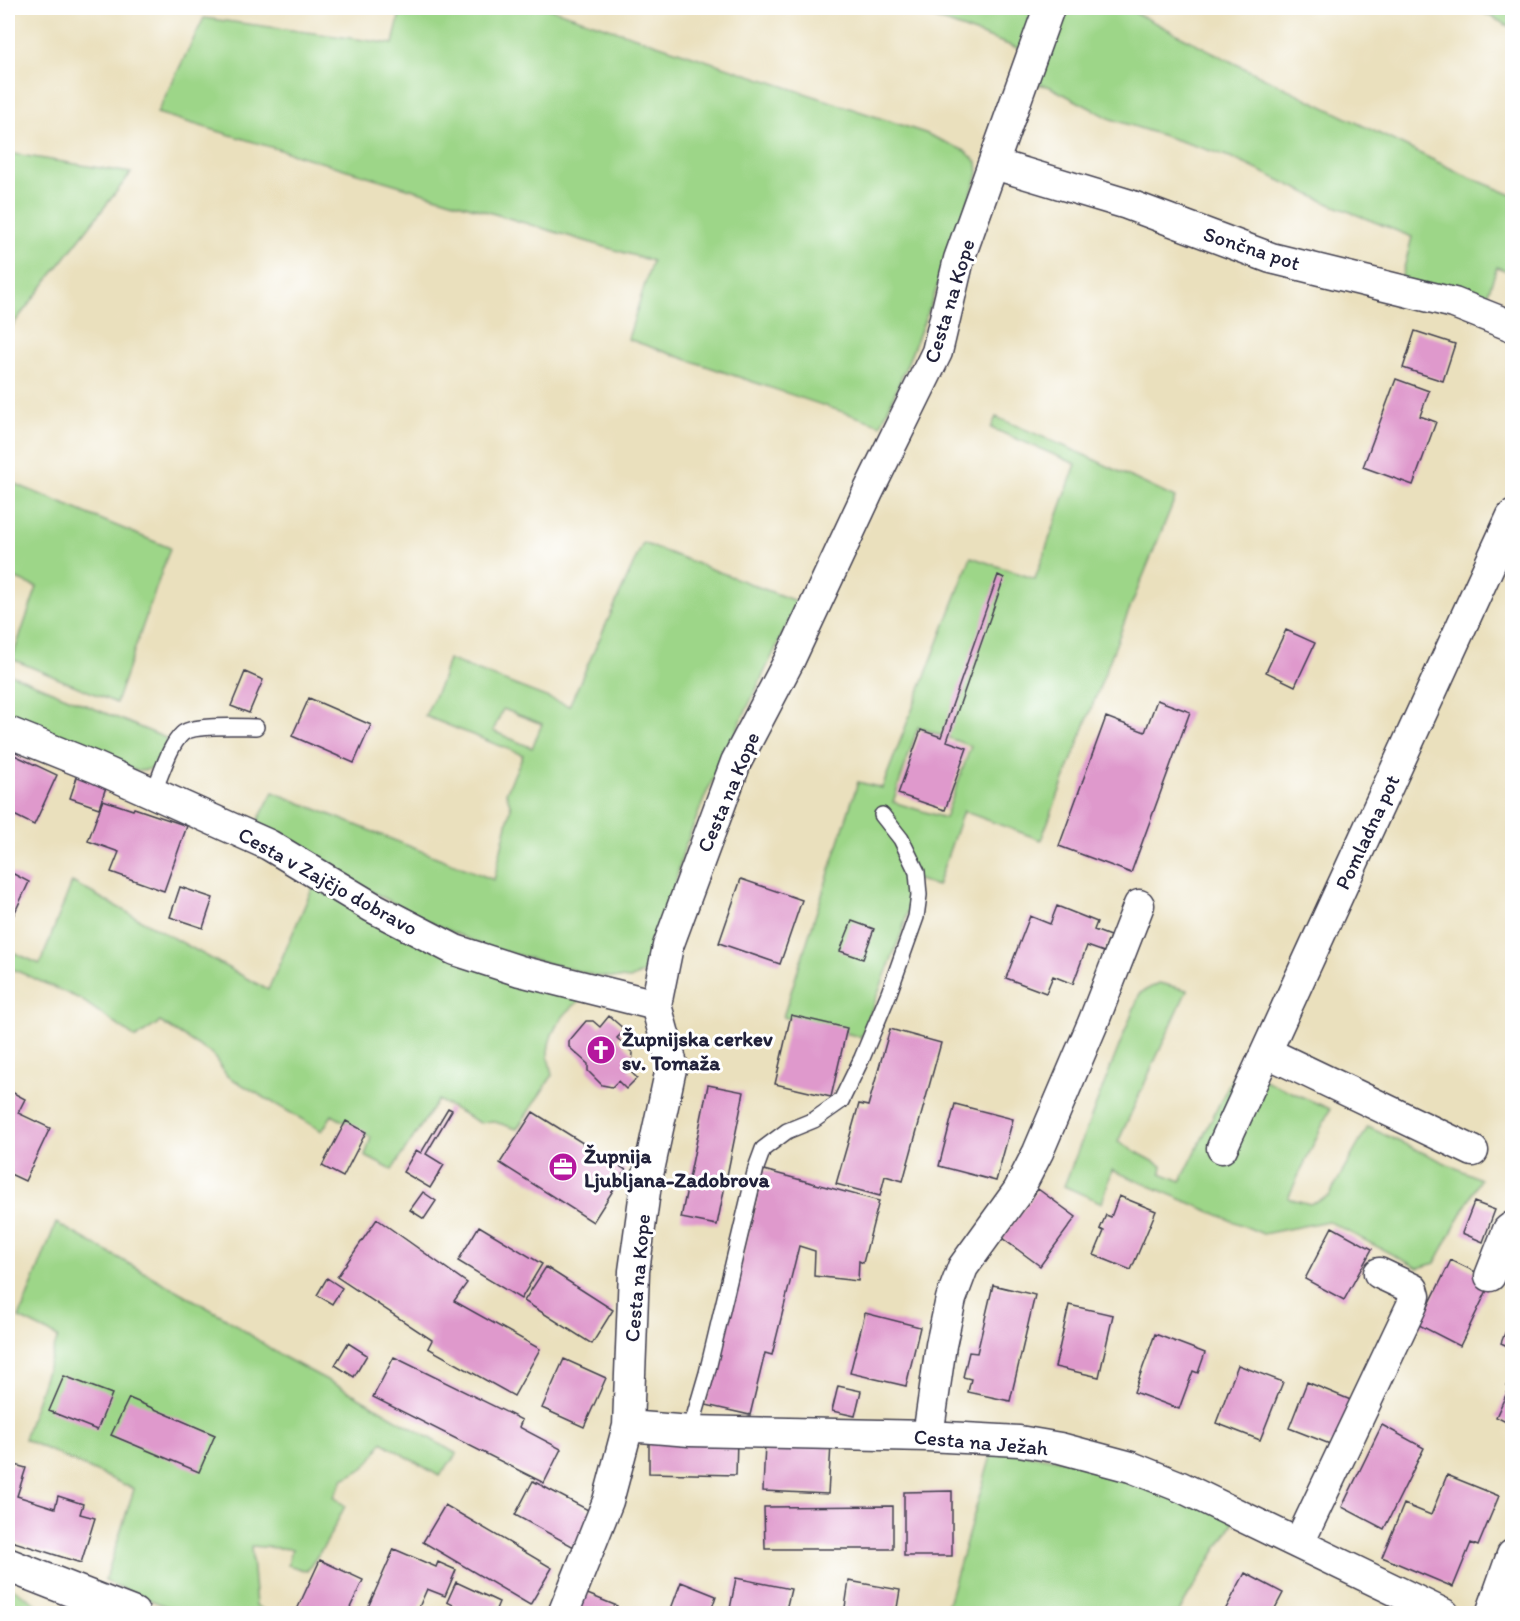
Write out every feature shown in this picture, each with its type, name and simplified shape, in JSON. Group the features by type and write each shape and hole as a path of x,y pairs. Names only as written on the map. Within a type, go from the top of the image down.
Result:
{"street":[{"name":"Cesta na Kope","path":"564,1614 608,1501 628,1426 634,1271 646,1184 672,1064 656,1005 668,946 736,762 790,659 937,352 959,259 1049,8"},
{"name":"Sončna pot","path":"994,164 1127,204 1271,258 1454,303 1512,326"},
{"name":"Pomladna pot","path":"1221,1148 1512,516"},
{"name":"Cesta v Zajčjo dobravo","path":"8,732 269,845 372,907 455,950 520,971 656,1005"},
{"path":"928,1436 941,1345 951,1299 963,1267 1018,1191 1038,1152 1093,1023 1139,905"},
{"path":"1266,1052 1473,1151"},
{"path":"1490,1276 1508,1230 1512,1227"},
{"path":"1299,1543 1415,1296 1413,1289 1379,1273"},
{"name":"Cesta na Ježah","path":"628,1426 690,1431 928,1436 1019,1441 1060,1448 1131,1467 1191,1491 1444,1614"},
{"path":"1491,1614 1512,1555"},
{"path":"8,1565 115,1610"}],"lane":[{"path":"153,793 175,744 183,732 194,729 256,727"},
{"path":"690,1431 707,1373 756,1168 763,1149 787,1131 814,1120 841,1101 862,1058 916,918 919,895 917,872 901,839 882,815"}],"green space":[{"path":"401,8 548,8 925,133 965,151 977,162 978,174 920,332 881,425 628,339 652,261 157,113 204,18 393,44"},
{"path":"906,8 1039,8 1023,50"},
{"path":"1056,8 1126,8 1460,173 1512,195 1512,273 1497,267 1485,302 1401,280 1412,237 1330,204 1230,157 1111,119 1048,86 1029,83"},
{"path":"1475,8 1512,8 1512,28"},
{"path":"8,153 131,173 8,331"},
{"path":"996,417 1080,453 1175,498 1126,618 1041,840 963,811 937,886 912,878 909,885 912,895 902,932 861,1037 783,1017 858,782 882,788 971,557 1035,579 1076,464 991,428","holes":["918,727 971,746 945,818 893,802"]},
{"path":"8,481 170,548 116,703 12,659 37,587 8,576"},
{"path":"643,543 798,602 706,794 683,852 660,946 649,970 630,979 596,976 484,946 434,924 253,830 273,792 494,880 511,807 506,793 523,755 425,716 441,682 448,659 569,706","holes":["503,709 542,724 532,748 493,731"]},
{"path":"8,673 168,739 159,759 150,769 137,771 8,719"},
{"path":"72,882 268,990 315,882 590,993 568,1011 552,1034 548,1058 552,1076 517,1129 492,1121 480,1123 438,1100 392,1170 365,1156 371,1137 332,1115 322,1131 227,1076 212,1054 160,1022 136,1038 80,999 8,967 8,950 40,964"},
{"path":"1159,983 1187,990 1118,1142 1162,1166 1161,1173 1181,1181 1237,1068 1330,1109 1288,1198 1310,1204 1329,1196 1368,1127 1480,1179 1435,1263 1418,1268 1328,1221 1263,1234 1112,1170 1102,1203 1064,1186 1140,993"},
{"path":"56,1223 224,1317 280,1355 457,1454 439,1476 382,1442 367,1465 343,1479 334,1497 345,1506 326,1543 307,1571 288,1565 292,1549 251,1546 256,1605 268,1613 182,1613 105,1581 134,1489 24,1439 58,1337 19,1318"},
{"path":"993,1449 1105,1467 1234,1521 1178,1613 945,1614"},
{"path":"8,1585 50,1613 8,1613"}],"building":[{"path":"1415,331 1455,344 1443,381 1403,368"},
{"path":"1396,379 1429,391 1420,416 1436,422 1413,485 1363,467"},
{"path":"998,575 1004,578 947,741 967,748 945,810 898,794 921,730 941,737"},
{"path":"1286,630 1315,643 1295,686 1266,672"},
{"path":"245,672 263,680 249,713 231,706"},
{"path":"309,698 371,725 354,763 292,736"},
{"path":"1157,700 1190,712 1131,873 1059,846 1106,717 1145,732"},
{"path":"10,753 57,775 34,825 8,812"},
{"path":"78,774 107,784 99,808 70,798"},
{"path":"103,800 187,826 164,891 111,872 119,852 88,841"},
{"path":"8,871 29,882 8,927"},
{"path":"741,879 802,900 780,964 719,943"},
{"path":"180,887 213,898 203,928 170,917"},
{"path":"1057,906 1097,922 1094,930 1110,936 1104,952 1087,946 1073,984 1053,976 1046,993 1006,978 1030,916 1050,924"},
{"path":"852,921 874,929 863,959 840,951"},
{"path":"791,1015 847,1028 831,1097 775,1084"},
{"name":"Župnijska cerkev sv. Tomaža","path":"609,1016 625,1030 617,1038 633,1053 632,1066 629,1070 637,1078 626,1089 618,1081 612,1087 602,1085 588,1071 588,1064 569,1047 569,1041 586,1021 593,1021 600,1027"},
{"path":"890,1029 941,1043 903,1181 885,1176 880,1196 836,1184 859,1104 868,1106"},
{"path":"708,1085 744,1092 717,1225 681,1218"},
{"path":"8,1090 25,1099 18,1113 50,1128 25,1181 8,1173"},
{"path":"955,1104 1013,1119 996,1181 939,1166"},
{"path":"448,1108 452,1110 426,1154 444,1165 430,1188 403,1172 416,1150 421,1153"},
{"name":"Župnija Ljubljana-Zadobrova","path":"533,1112 626,1170 593,1222 500,1163"},
{"path":"346,1121 366,1132 343,1177 322,1166"},
{"path":"764,1170 879,1201 863,1263 859,1261 858,1281 814,1276 815,1251 799,1246 772,1355 765,1353 750,1415 706,1405"},
{"path":"1038,1189 1076,1217 1040,1266 1002,1238"},
{"path":"423,1192 436,1201 424,1219 410,1210"},
{"path":"1119,1196 1156,1211 1131,1270 1094,1255 1104,1231 1100,1229 1106,1215 1111,1217"},
{"path":"1474,1202 1495,1210 1483,1242 1462,1233"},
{"path":"377,1219 467,1283 454,1301 540,1349 514,1396 428,1348 432,1340 337,1277"},
{"path":"479,1226 542,1264 521,1299 458,1261"},
{"path":"1332,1227 1372,1249 1344,1300 1305,1279"},
{"path":"1451,1260 1492,1280 1460,1346 1419,1325"},
{"path":"546,1267 613,1310 592,1344 524,1301"},
{"path":"327,1278 342,1288 332,1304 317,1295"},
{"path":"993,1285 1035,1295 1010,1401 968,1392 971,1379 963,1377 969,1352 977,1353"},
{"path":"1069,1305 1113,1315 1099,1377 1055,1367"},
{"path":"865,1313 920,1327 906,1386 850,1373"},
{"path":"1512,1315 1512,1348 1501,1343"},
{"path":"1155,1334 1205,1353 1198,1373 1193,1371 1179,1409 1134,1392"},
{"path":"348,1343 367,1355 354,1377 335,1365"},
{"path":"394,1357 522,1420 519,1427 561,1449 544,1483 373,1397"},
{"path":"564,1359 606,1378 584,1427 542,1408"},
{"path":"1238,1365 1283,1382 1260,1440 1216,1423"},
{"path":"1512,1373 1512,1425 1496,1417 1510,1386 1507,1386"},
{"path":"64,1376 112,1394 97,1430 49,1411"},
{"path":"1307,1382 1353,1401 1335,1446 1289,1428"},
{"path":"838,1386 861,1391 855,1416 832,1411"},
{"path":"129,1398 215,1435 199,1472 111,1435"},
{"path":"1382,1425 1424,1448 1384,1529 1342,1507"},
{"path":"649,1437 737,1439 736,1475 649,1473"},
{"path":"765,1442 831,1445 828,1494 763,1491"},
{"path":"8,1463 26,1468 17,1496 55,1508 58,1496 83,1504 80,1514 95,1518 81,1563 8,1540"},
{"path":"1447,1475 1499,1496 1478,1546 1471,1543 1453,1587 1382,1557 1404,1504 1431,1515"},
{"path":"533,1481 592,1512 574,1547 515,1515"},
{"path":"952,1491 952,1556 904,1556 904,1492"},
{"path":"445,1505 552,1568 530,1605 423,1542"},
{"path":"893,1506 893,1549 765,1549 764,1507"},
{"path":"394,1549 436,1567 438,1562 456,1570 445,1596 427,1589 416,1614 365,1614"},
{"path":"320,1560 363,1580 347,1614 295,1614"},
{"path":"1245,1573 1283,1593 1272,1614 1223,1614"},
{"path":"736,1578 791,1589 785,1614 729,1614"},
{"path":"849,1581 900,1590 896,1614 844,1614"},
{"path":"456,1582 499,1602 494,1614 471,1614 447,1602"},
{"path":"681,1582 716,1596 710,1614 669,1614"},
{"path":"585,1593 617,1606 614,1614 576,1614"}],"place":[{"name":"Župnijska cerkev sv. Tomaža","path":"601,1050"},
{"name":"Župnija Ljubljana-Zadobrova","path":"563,1167"}]}
